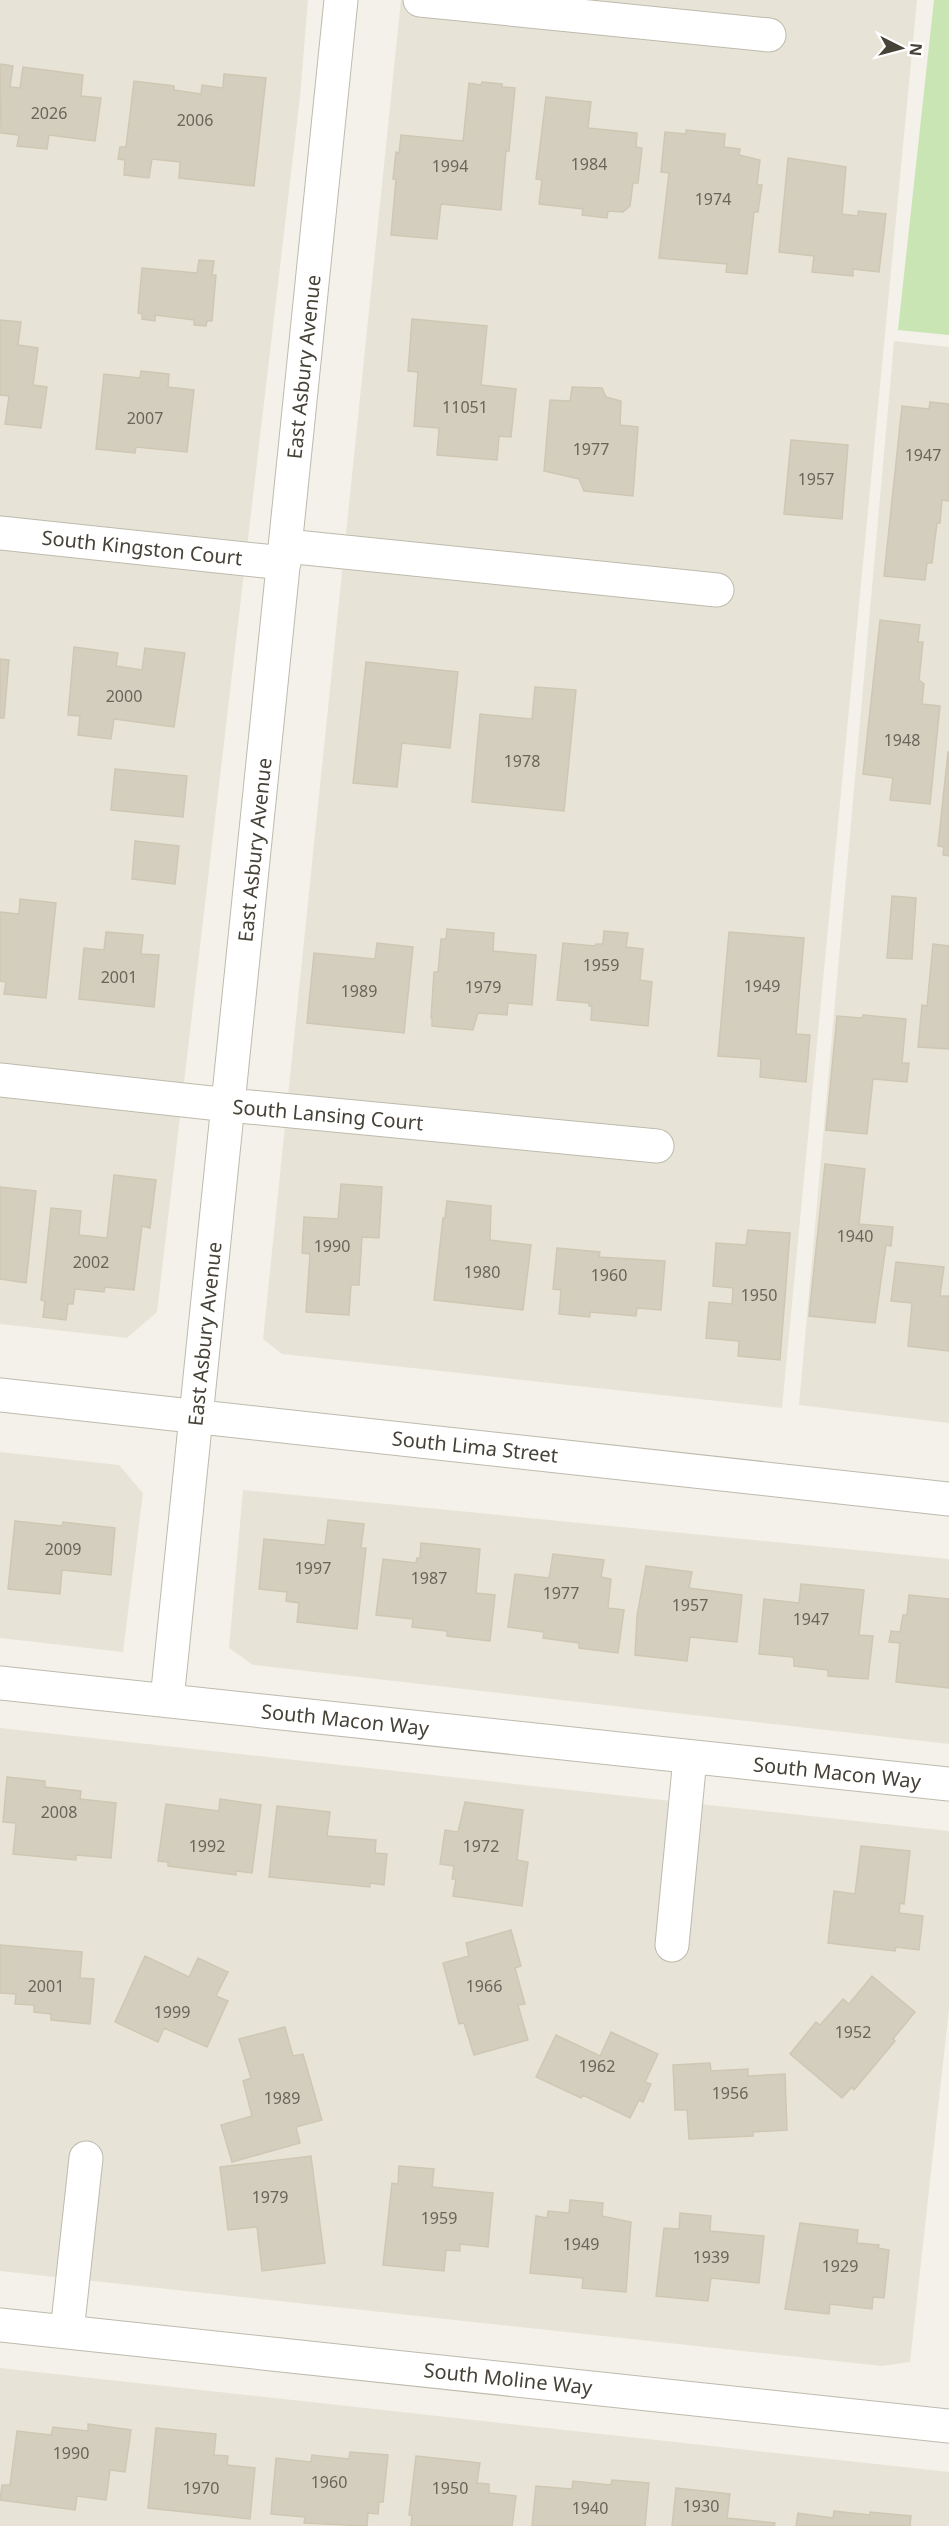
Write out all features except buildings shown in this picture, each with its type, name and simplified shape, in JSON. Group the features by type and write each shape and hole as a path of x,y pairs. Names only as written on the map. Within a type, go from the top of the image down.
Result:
{"street":[{"name":"East Asbury Avenue","path":"167,1700 230,1105 341,0"},
{"path":"420,0 769,35"},
{"name":"South Kingston Court","path":"0,533 717,590"},
{"name":"South Lansing Court","path":"0,1080 230,1105 657,1146"},
{"name":"South Lima Street","path":"0,1395 949,1499"},
{"name":"South Macon Way","path":"0,1683 949,1784"},
{"path":"672,1945 690,1758"},
{"path":"67,2332 86,2158"},
{"name":"South Moline Way","path":"0,2325 949,2426"}],"shaded area":[{"path":"0,0 308,0 300,97 157,1312 127,1338 0,1324"},
{"path":"401,0 917,0 782,1408 282,1354 263,1339"},
{"path":"894,341 949,347 949,1423 799,1405"},
{"path":"0,1452 119,1465 143,1493 123,1652 0,1638"},
{"path":"243,1490 949,1559 949,1744 253,1665 229,1648"},
{"path":"0,1728 949,1831 949,2009 910,2362 882,2366 0,2271"},
{"path":"0,2368 949,2472 949,2526 0,2526"}],"green space":[{"path":"934,0 949,0 949,335 898,330"}]}
